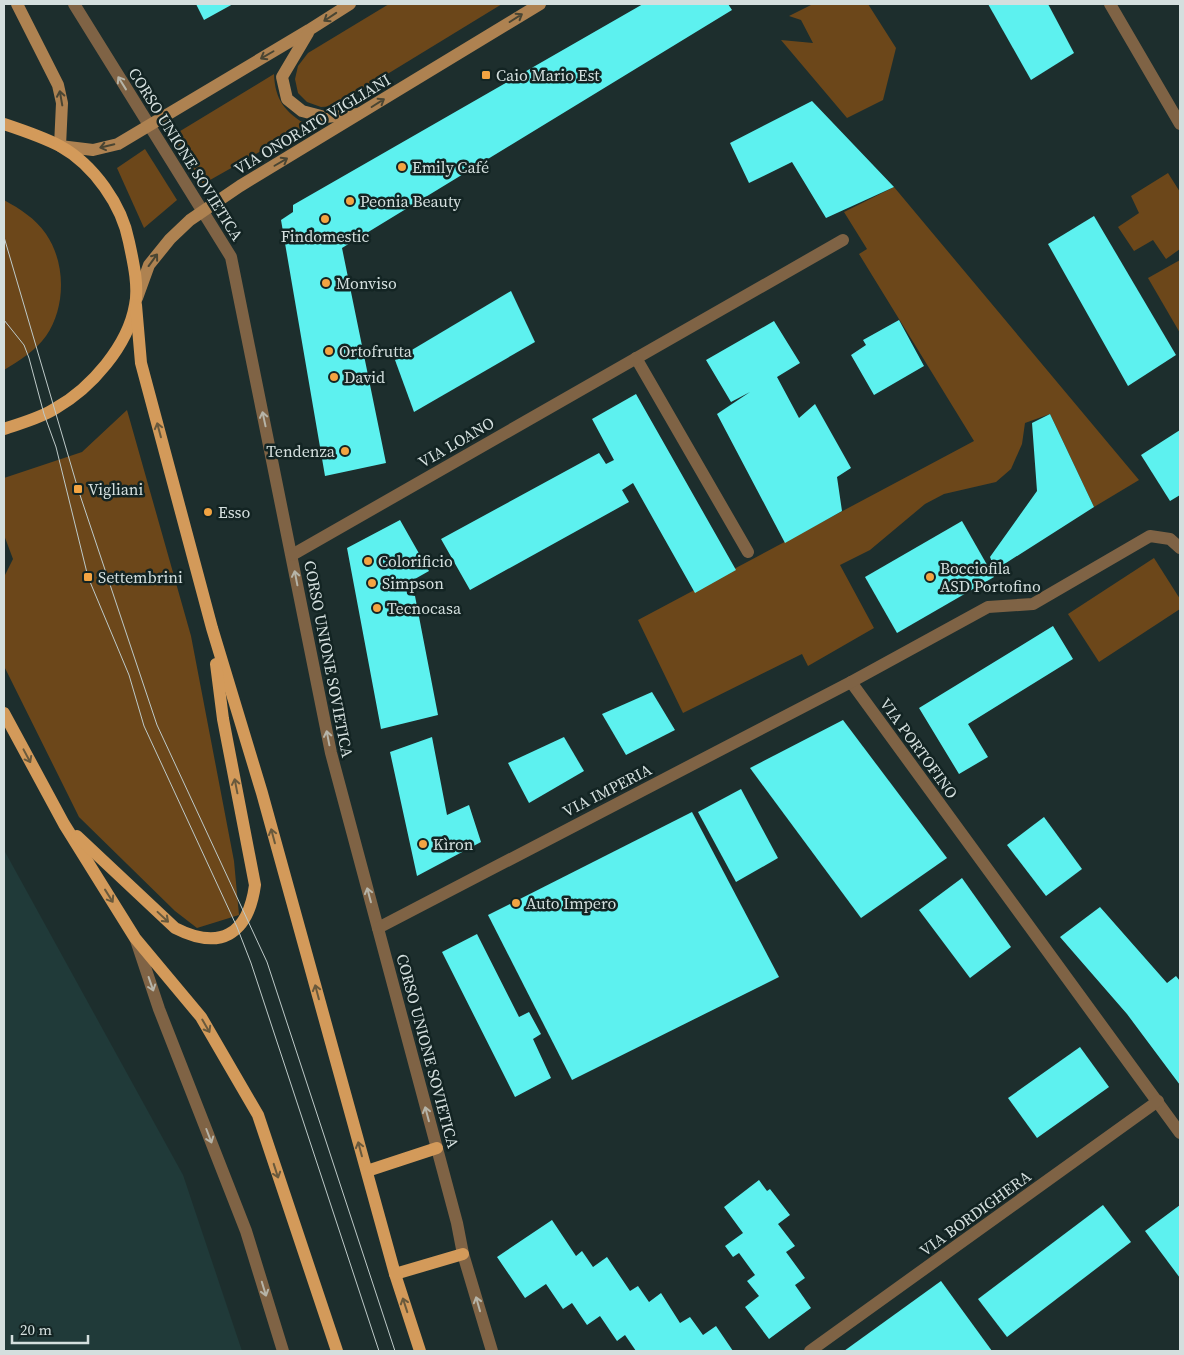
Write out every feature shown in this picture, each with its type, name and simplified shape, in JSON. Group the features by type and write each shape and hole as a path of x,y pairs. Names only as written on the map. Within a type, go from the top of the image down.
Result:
{"main road":[{"path":"17,4 58,85 62,102 60,146"},
{"path":"4,124 60,146 93,150 118,144 148,124 310,30 350,4"},
{"name":"VIA ONORATO VIGLIANI","path":"136,305 141,283 149,265 170,239 203,211 240,186 540,4"},
{"path":"310,30 282,78 287,99 302,111 326,117 361,114"},
{"path":"60,146 98,179 111,196 126,225 134,266 141,363 212,628 262,793 395,1274 420,1351"},
{"path":"4,429 56,409 78,392 95,376 116,348 125,334 136,305"},
{"path":"64,824 175,928 194,938 212,940 220,938 237,928 252,904 255,885 223,718 212,628"},
{"path":"4,713 64,824 135,938 201,1017 258,1115 337,1351"},
{"path":"366,1171 437,1148"},
{"path":"395,1274 463,1254"}],"street":[{"name":"CORSO UNIONE SOVIETICA","path":"74,4 231,257 331,753 437,1148 463,1254 492,1351"},
{"path":"1110,4 1180,124"},
{"name":"VIA LOANO","path":"292,555 844,240"},
{"path":"636,358 748,552"},
{"path":"851,682 988,607 1033,604 1150,536 1170,539 1180,548"},
{"name":"VIA IMPERIA","path":"378,928 851,682"},
{"name":"VIA PORTOFINO","path":"851,682 1180,1133"},
{"path":"135,938 159,1009 246,1231 283,1351"},
{"name":"VIA BORDIGHERA","path":"810,1351 1158,1101"}],"shaded area":[{"path":"389,4 502,4 335,106 321,107 307,102 298,93 295,79 298,66 308,53"},
{"path":"813,4 868,4 896,48 883,100 847,118 781,40 813,43 801,20 789,16"},
{"path":"274,74 276,91 279,98 287,110 307,125 203,184 172,136"},
{"path":"145,149 177,200 144,228 117,168"},
{"path":"1168,173 1180,192 1180,249 1166,259 1153,240 1134,251 1118,227 1139,213 1131,196"},
{"path":"894,187 1139,480 1094,507 1050,414 1025,423 1022,444 1011,469 996,482 944,494 925,504 870,550 840,565 874,628 808,666 802,654 683,713 638,620 974,441 859,254 867,249 844,212"},
{"path":"4,200 21,210 42,228 53,246 57,258 61,285 57,312 46,336 32,351 4,370"},
{"path":"1180,260 1180,333 1148,278"},
{"path":"127,410 191,636 234,861 239,915 197,928 175,911 79,817 4,666 4,577 13,559 4,535 4,478 82,452"},
{"path":"1154,558 1180,599 1180,609 1099,662 1068,614"},
{"path":"4,850 183,1175 242,1351 4,1351"}],"building":[{"path":"196,4 233,4 204,20"},
{"path":"643,4 728,4 732,10 342,248 386,463 325,476 281,220 293,212 293,205"},
{"path":"988,4 1048,4 1074,53 1031,80"},
{"path":"812,101 894,187 826,218 792,162 749,183 730,143"},
{"path":"1094,216 1176,355 1128,386 1048,244"},
{"path":"511,291 535,342 414,412 395,360"},
{"path":"899,320 924,366 874,395 851,355 866,345 863,340"},
{"path":"774,321 800,363 777,377 799,418 815,404 851,468 837,477 842,511 785,543 717,414 750,392 731,402 706,360"},
{"path":"636,394 736,570 695,593 633,483 622,490 629,502 470,590 441,539 599,453 606,464 614,460 592,419"},
{"path":"1050,414 1094,507 995,570 990,557 1037,491 1032,423"},
{"path":"1180,430 1180,495 1170,501 1141,455"},
{"path":"400,520 429,571 406,584 407,594 415,596 438,715 381,729 347,548"},
{"name":"Bocciofila ASD Portofino","path":"962,521 994,577 897,633 865,577"},
{"path":"1053,626 1073,659 968,724 988,757 959,774 919,708"},
{"path":"652,692 675,730 626,755 602,714"},
{"path":"843,720 947,858 861,918 750,768"},
{"path":"432,737 447,815 469,805 481,842 417,876 390,752"},
{"path":"564,737 584,771 529,803 508,763"},
{"path":"741,789 778,858 736,882 698,812"},
{"path":"692,812 779,977 572,1080 488,915"},
{"path":"1044,817 1082,869 1046,896 1007,845"},
{"path":"962,878 1011,947 970,978 919,910"},
{"path":"1100,907 1167,983 1176,976 1180,981 1180,1085 1127,1014 1060,937"},
{"path":"477,934 519,1017 529,1012 541,1034 533,1039 551,1078 515,1097 442,952"},
{"path":"1080,1047 1109,1087 1037,1138 1008,1098"},
{"path":"759,1180 767,1191 770,1189 790,1215 778,1224 795,1246 786,1252 805,1278 795,1285 811,1308 769,1339 745,1307 759,1296 747,1281 755,1275 739,1253 733,1257 725,1246 743,1233 724,1207"},
{"path":"1103,1205 1131,1242 1007,1337 978,1299"},
{"path":"1180,1205 1180,1278 1145,1231"},
{"path":"552,1220 576,1256 582,1251 593,1267 607,1257 630,1291 638,1286 649,1302 661,1293 680,1323 690,1317 703,1335 716,1326 733,1351 636,1351 625,1335 617,1341 600,1316 587,1325 572,1303 563,1309 546,1284 525,1298 497,1257"},
{"path":"941,1281 992,1351 844,1351"}],"tram line":[{"path":"4,237 78,489 157,725 267,962 395,1351"},
{"path":"4,320 24,345 29,358 44,414 56,447 88,577 129,675 144,726 237,927 251,963 379,1351"}],"place":[{"name":"Caio Mario Est","path":"486,75"},
{"name":"Emily Café","path":"402,167"},
{"name":"Peonia Beauty","path":"350,201"},
{"name":"Findomestic","path":"325,219"},
{"name":"Monviso","path":"326,283"},
{"name":"Ortofrutta","path":"329,351"},
{"name":"David","path":"334,377"},
{"name":"Tendenza","path":"345,451"},
{"name":"Vigliani","path":"78,489"},
{"name":"Esso","path":"208,512"},
{"name":"Colorificio","path":"368,561"},
{"name":"Settembrini","path":"88,577"},
{"name":"Bocciofila ASD Portofino","path":"930,577"},
{"name":"Simpson","path":"372,583"},
{"name":"Tecnocasa","path":"377,608"},
{"name":"Kìron","path":"423,844"},
{"name":"Auto Impero","path":"516,903"}]}
